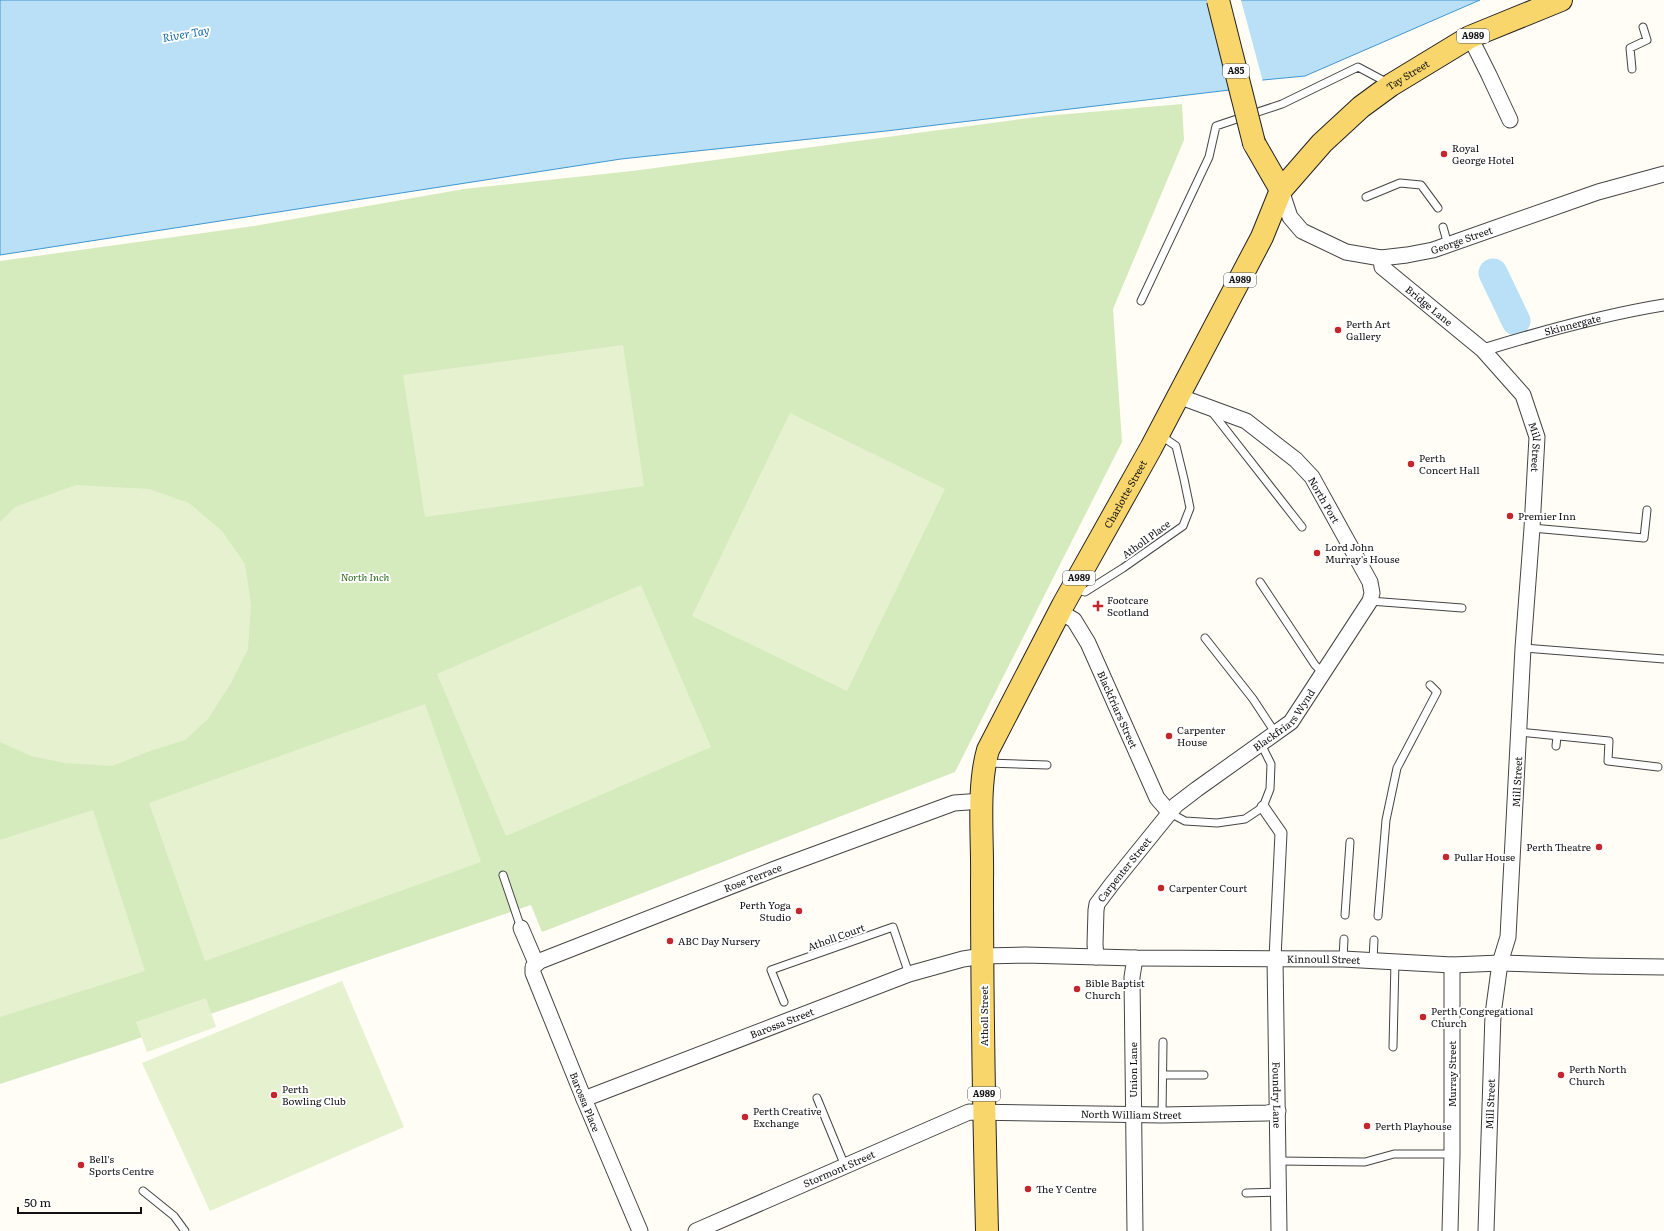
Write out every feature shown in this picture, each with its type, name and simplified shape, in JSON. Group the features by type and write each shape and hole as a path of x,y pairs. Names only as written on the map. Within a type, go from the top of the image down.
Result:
{"main road":[{"name":"A85","path":"1218,0 1254,143 1281,190"},
{"name":"Tay Street","path":"1281,190 1322,143 1362,107 1391,84 1470,37 1561,0"},
{"name":"Charlotte Street","path":"982,801 985,763 988,750 1060,612 1158,434 1262,237 1281,190"},
{"name":"Atholl Street","path":"982,801 986,1231"}],"street":[{"path":"1470,37 1510,120"},
{"name":"George Street","path":"1281,190 1290,217 1302,231 1346,252 1381,258 1433,250 1598,192 1664,174"},
{"name":"Bridge Lane","path":"1381,258 1382,268 1483,350"},
{"name":"Skinnergate","path":"1483,350 1609,315 1664,305"},
{"name":"Mill Street","path":"1483,350 1523,395 1537,437 1523,648 1508,937 1500,963 1493,1014 1486,1231"},
{"name":"North Port","path":"1179,394 1246,422 1296,460 1312,477 1370,582 1372,593 1370,601"},
{"name":"Blackfriars Wynd","path":"1170,813 1176,805 1197,789 1276,735 1291,722 1370,601"},
{"name":"Blackfriars Street","path":"1060,612 1074,620 1088,643 1157,798 1170,813"},
{"name":"Rose Terrace","path":"535,968 775,869 954,803 982,801"},
{"path":"1262,807 1281,833 1275,958"},
{"name":"Carpenter Street","path":"1096,957 1095,923 1097,904 1170,813"},
{"name":"Barossa Place","path":"520,928 584,1099 640,1231"},
{"name":"Kinnoull Street","path":"983,956 1024,955 1135,958 1343,959 1452,965 1500,963 1664,967"},
{"name":"Barossa Street","path":"584,1099 909,974 963,959 983,956"},
{"name":"Union Lane","path":"1135,958 1132,977 1135,1231"},
{"name":"Foundry Lane","path":"1275,958 1279,1231"},
{"name":"Murray Street","path":"1450,1231 1452,1154 1452,965"},
{"name":"North William Street","path":"984,1111 1162,1114 1267,1113 1278,1111"},
{"name":"Stormont Street","path":"696,1231 969,1112 984,1111"}],"lane":[{"path":"1632,69 1630,48 1647,40 1643,27"},
{"path":"1140,301 1209,157 1216,126 1282,104 1358,68 1391,84"},
{"path":"1366,197 1400,183 1421,185 1438,208"},
{"path":"1443,227 1448,245"},
{"path":"1208,407 1302,527"},
{"name":"Atholl Place","path":"1073,588 1085,592 1183,526 1190,508 1176,446 1158,434"},
{"path":"1532,528 1644,538 1647,510"},
{"path":"1260,582 1315,665 1323,673"},
{"path":"1370,601 1462,608"},
{"path":"1205,638 1253,699 1276,735"},
{"path":"1523,648 1664,659"},
{"path":"1378,916 1386,820 1397,768 1437,692 1430,685"},
{"path":"1519,732 1609,741 1608,761 1658,767"},
{"path":"1556,746 1557,736"},
{"path":"1170,813 1185,821 1217,823 1245,819 1262,807 1270,789 1271,764 1261,744"},
{"path":"985,763 1047,765"},
{"path":"1345,915 1350,842"},
{"path":"503,875 520,928"},
{"name":"Atholl Court","path":"784,1002 772,970 893,927 909,974"},
{"path":"1343,959 1344,939"},
{"path":"1373,960 1374,940"},
{"path":"1393,1047 1395,961"},
{"path":"1162,1114 1163,1042"},
{"path":"1163,1076 1204,1075"},
{"path":"817,1098 845,1166"},
{"path":"1278,1161 1365,1162 1394,1154 1452,1154"},
{"path":"143,1191 174,1216 185,1231"},
{"path":"1246,1193 1278,1192"}],"green space":[{"name":"North Inch","path":"1182,104 1184,140 1113,309 1122,442 955,772 542,932 531,905 0,1084 0,261 254,226 464,189 632,171 1045,116"},
{"path":"623,345 644,486 425,517 403,375"},
{"path":"790,413 945,489 847,691 692,616"},
{"path":"76,485 149,489 189,503 222,531 245,564 251,605 248,649 231,683 208,719 185,740 150,751 112,766 65,763 31,756 0,742 0,522 15,507"},
{"path":"641,585 711,747 506,836 437,674"},
{"path":"425,704 481,862 205,961 149,803"},
{"path":"93,810 145,971 0,1017 0,840"},
{"name":"Perth Bowling Club","path":"342,981 404,1127 210,1211 142,1063"},
{"path":"206,998 216,1027 147,1052 136,1022"}],"water":[{"name":"River Tay","path":"0,0 1480,0 1305,76 1263,80 1238,89 886,131 621,159 0,255"}],"pier":[{"path":"1211,0 1241,0 1263,82 1238,91"}],"waterway":[{"path":"1493,273 1516,321"}],"place":[{"name":"Royal George Hotel","path":"1444,154"},
{"name":"Perth Art Gallery","path":"1338,330"},
{"name":"Perth Concert Hall","path":"1411,464"},
{"name":"Premier Inn","path":"1510,516"},
{"name":"Lord John Murray's House","path":"1317,553"},
{"name":"Footcare Scotland","path":"1098,606"},
{"name":"Carpenter House","path":"1169,736"},
{"name":"Perth Theatre","path":"1599,847"},
{"name":"Pullar House","path":"1446,857"},
{"name":"Carpenter Court","path":"1161,888"},
{"name":"Perth Yoga Studio","path":"799,911"},
{"name":"ABC Day Nursery","path":"670,941"},
{"name":"Bible Baptist Church","path":"1077,989"},
{"name":"Perth Congregational Church","path":"1423,1017"},
{"name":"Perth North Church","path":"1561,1075"},
{"name":"Perth Bowling Club","path":"274,1095"},
{"name":"Perth Creative Exchange","path":"745,1117"},
{"name":"Perth Playhouse","path":"1367,1126"},
{"name":"Bell's Sports Centre","path":"81,1165"},
{"name":"The Y Centre","path":"1028,1189"}]}
